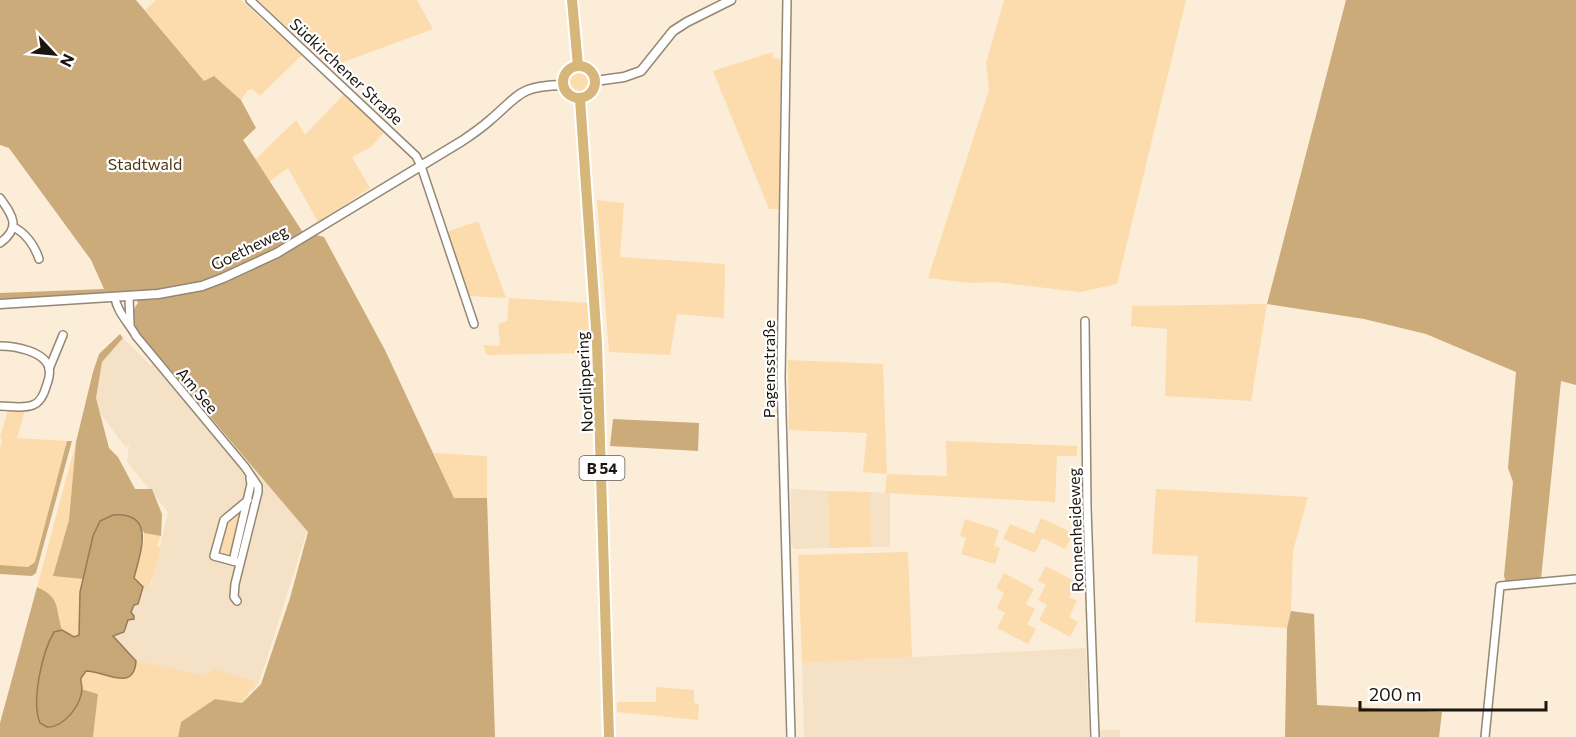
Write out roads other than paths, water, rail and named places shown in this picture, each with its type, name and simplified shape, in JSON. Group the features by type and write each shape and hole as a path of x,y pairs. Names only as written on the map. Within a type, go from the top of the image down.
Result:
{"main road":[{"path":"572,0 578,66"},
{"path":"578,66 588,69 595,81 592,92 580,99 568,95 563,85 568,70 578,66"},
{"name":"Nordlippering","path":"580,99 597,343 609,737"}],"street":[{"name":"Südkirchener Straße","path":"250,0 416,156 474,324"},
{"path":"595,81 624,77 641,71 673,32 687,22 731,0"},
{"name":"Pagensstraße","path":"788,0 781,378 791,737"},
{"path":"421,166 471,135 522,92 544,86 563,85"},
{"name":"Goetheweg","path":"0,304 129,297 202,285 245,270 277,253 421,166"},
{"path":"0,198 12,215 13,227 0,243"},
{"path":"13,227 22,231 38,253 39,259"},
{"path":"129,297 130,324"},
{"name":"Am See","path":"115,298 120,313 130,324 136,336 258,486 236,562"},
{"name":"Ronnenheideweg","path":"1085,321 1087,508 1095,737"},
{"path":"0,406 37,404 44,393 49,378 49,369 63,335"},
{"path":"0,346 10,346 34,354 45,360 49,369"},
{"name":"Am See","path":"237,601 233,591 236,562 251,484 248,473"},
{"path":"236,562 214,556 224,520 248,500"},
{"path":"1485,737 1500,586 1576,579"}],"park label":[{"name":"Stadtwald","path":"145,163"}]}
